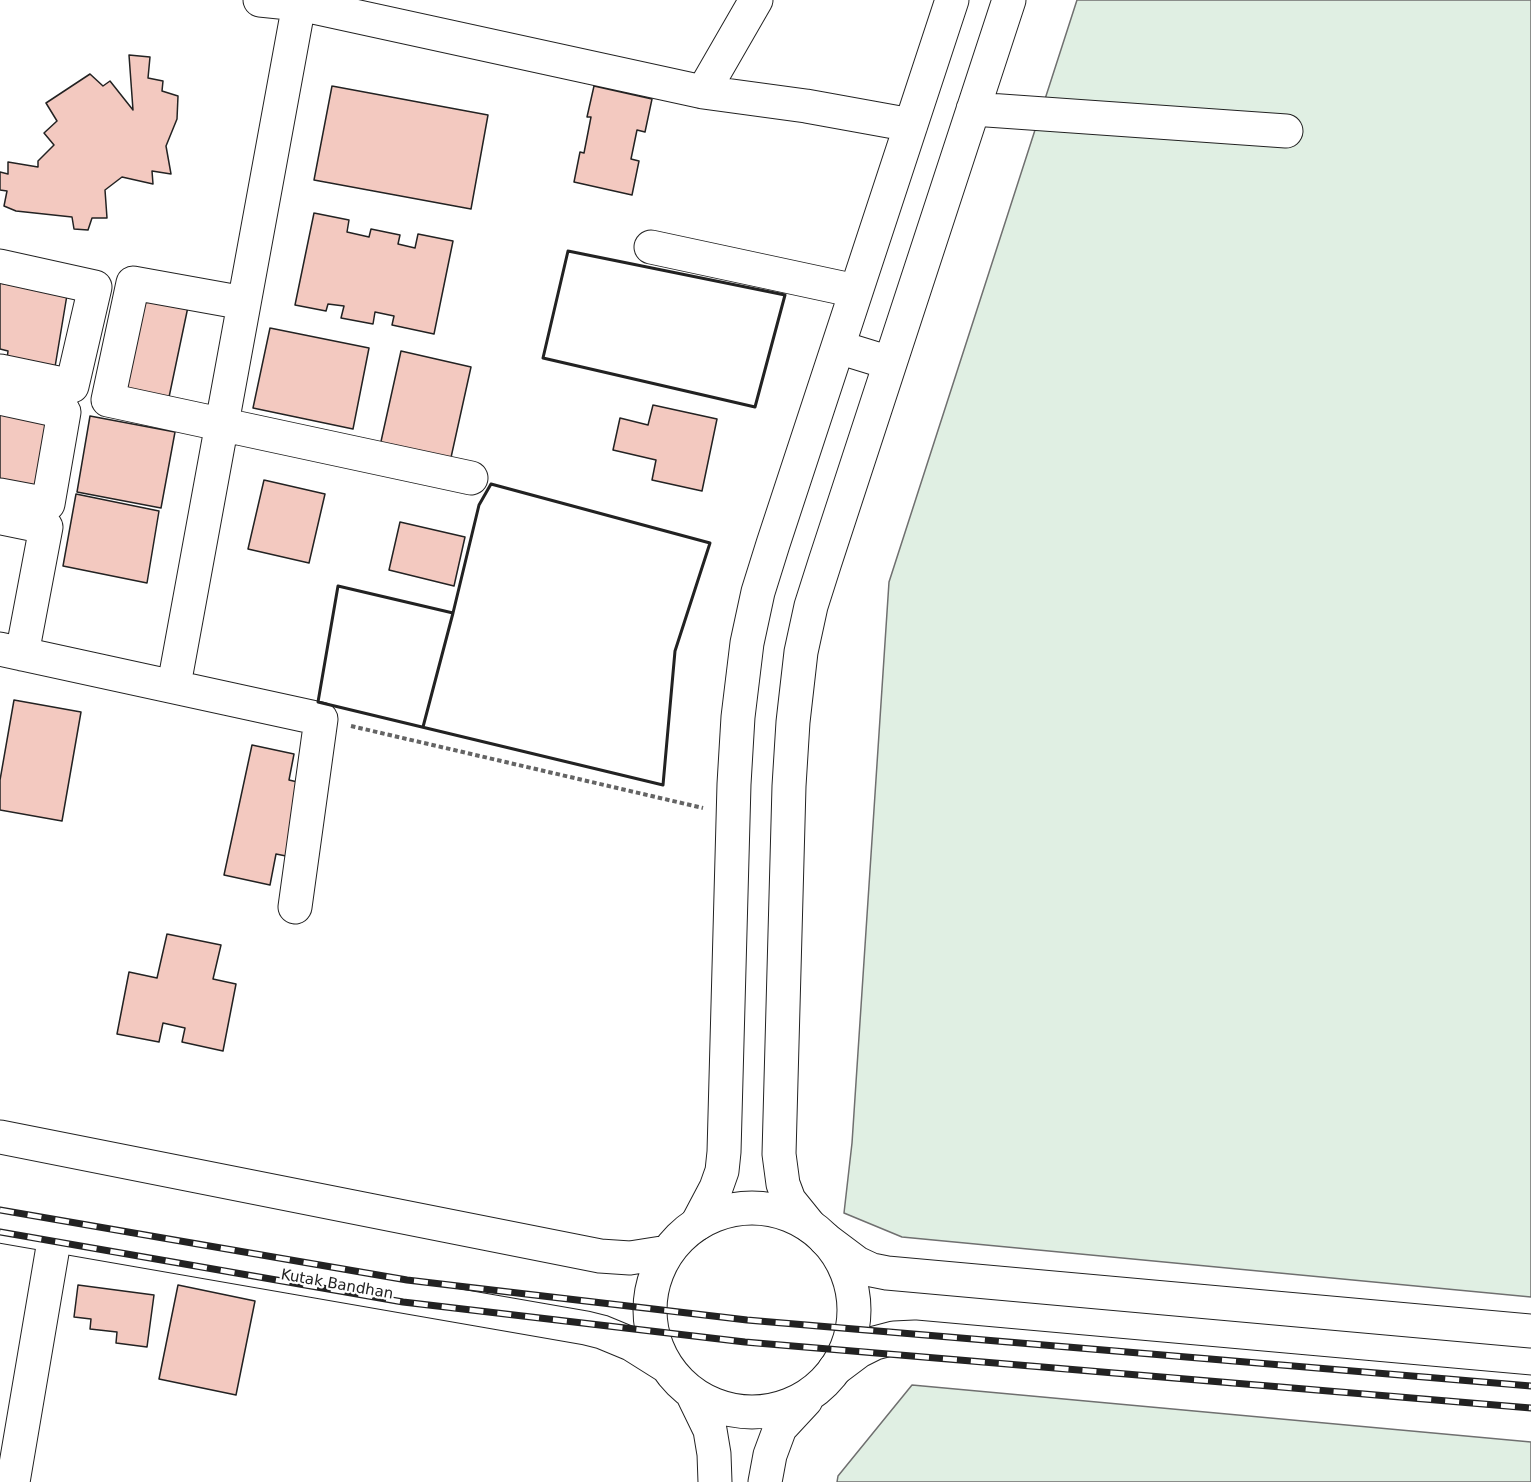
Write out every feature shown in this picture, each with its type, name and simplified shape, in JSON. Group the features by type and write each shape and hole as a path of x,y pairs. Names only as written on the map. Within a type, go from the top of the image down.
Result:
{"street":[{"path":"260,0 299,4 703,92 806,106 910,125"},
{"path":"703,92 756,0"},
{"path":"697,1224 716,1188 722,1171 724,1152 733,815 738,717 747,643 764,573 952,0"},
{"path":"765,1482 770,1455 780,1428 829,1377 846,1352 854,1312 847,1273 838,1255 789,1200 783,1184 779,1161 789,786 801,652 811,606 1009,0"},
{"path":"174,685 299,4"},
{"path":"973,109 1286,131"},
{"path":"651,247 856,291"},
{"path":"0,266 95,287 72,386 0,371"},
{"path":"244,303 133,283 108,400 471,478"},
{"path":"838,347 890,363"},
{"path":"0,398 64,412 48,504 0,495"},
{"path":"0,517 46,527 11,651 321,719 295,907"},
{"path":"0,1137 600,1256 630,1258 668,1252"},
{"path":"1531,1331 887,1273 872,1270 857,1263 792,1216 773,1210 754,1208 734,1209 715,1215 697,1224 681,1236 658,1269 652,1288 650,1308 651,1328 657,1348 666,1366 678,1382 693,1395 711,1404 730,1411 750,1413 789,1406 807,1397 859,1351 875,1343 894,1338 915,1337 1531,1392"},
{"name":"Kutak Bandhan","path":"0,1226 586,1328 623,1340 666,1366"},
{"path":"13,1482 55,1235"},
{"path":"693,1395 710,1430 715,1482"}],"path":[{"path":"321,719 733,815"}],"green space":[{"path":"1077,0 1531,0 1531,1297 902,1237 844,1213 852,1143 889,582"},
{"path":"912,1385 1531,1442 1531,1482 837,1482 838,1476"}],"building":[{"path":"129,55 150,57 148,78 163,81 162,91 178,96 177,119 166,146 171,174 152,171 153,184 122,177 105,190 107,218 92,218 88,230 74,229 72,217 16,211 4,206 7,191 0,190 0,172 8,174 8,162 38,167 38,161 54,145 44,133 57,121 46,103 90,74 103,86 110,81 133,110"},
{"path":"332,86 488,115 471,209 314,180"},
{"path":"594,86 652,99 645,132 637,130 631,159 639,161 632,195 574,182 580,152 584,153 591,117 587,117"},
{"path":"314,213 349,220 347,232 369,237 371,229 400,235 398,244 415,248 418,234 453,241 434,334 392,325 394,316 375,312 373,324 341,318 344,306 328,304 326,311 295,305"},
{"path":"0,283 67,295 55,367 7,359 8,351 0,349"},
{"path":"141,291 189,302 168,402 120,392"},
{"path":"270,328 369,348 353,429 253,408"},
{"path":"401,351 471,367 450,462 380,446"},
{"path":"653,405 717,419 702,491 652,480 656,460 613,450 620,418 648,425"},
{"path":"0,413 48,414 34,493 0,480"},
{"path":"90,416 175,432 161,508 77,492"},
{"path":"264,480 325,494 309,563 248,549"},
{"path":"76,494 159,511 147,583 63,566"},
{"path":"400,522 465,537 454,586 389,570"},
{"path":"14,700 81,712 62,821 0,810 0,780"},
{"path":"252,745 294,754 289,780 306,784 291,857 276,854 270,885 224,875"},
{"path":"167,934 221,945 213,979 236,984 223,1051 182,1042 185,1028 163,1023 159,1042 117,1034 129,972 157,978"},
{"path":"78,1285 154,1295 147,1347 116,1343 117,1332 90,1329 91,1319 74,1317"},
{"path":"178,1285 255,1301 236,1395 159,1379"}],"railway":[{"path":"0,1210 407,1280 747,1320 1531,1386"},
{"path":"0,1232 403,1302 745,1342 1531,1408"}],"wall":[{"path":"568,251 785,295 755,407 543,358 568,251"},
{"path":"491,484 710,543 675,651 663,785 318,702 338,586 453,613 479,505 491,484"},
{"path":"423,727 453,613"}]}
